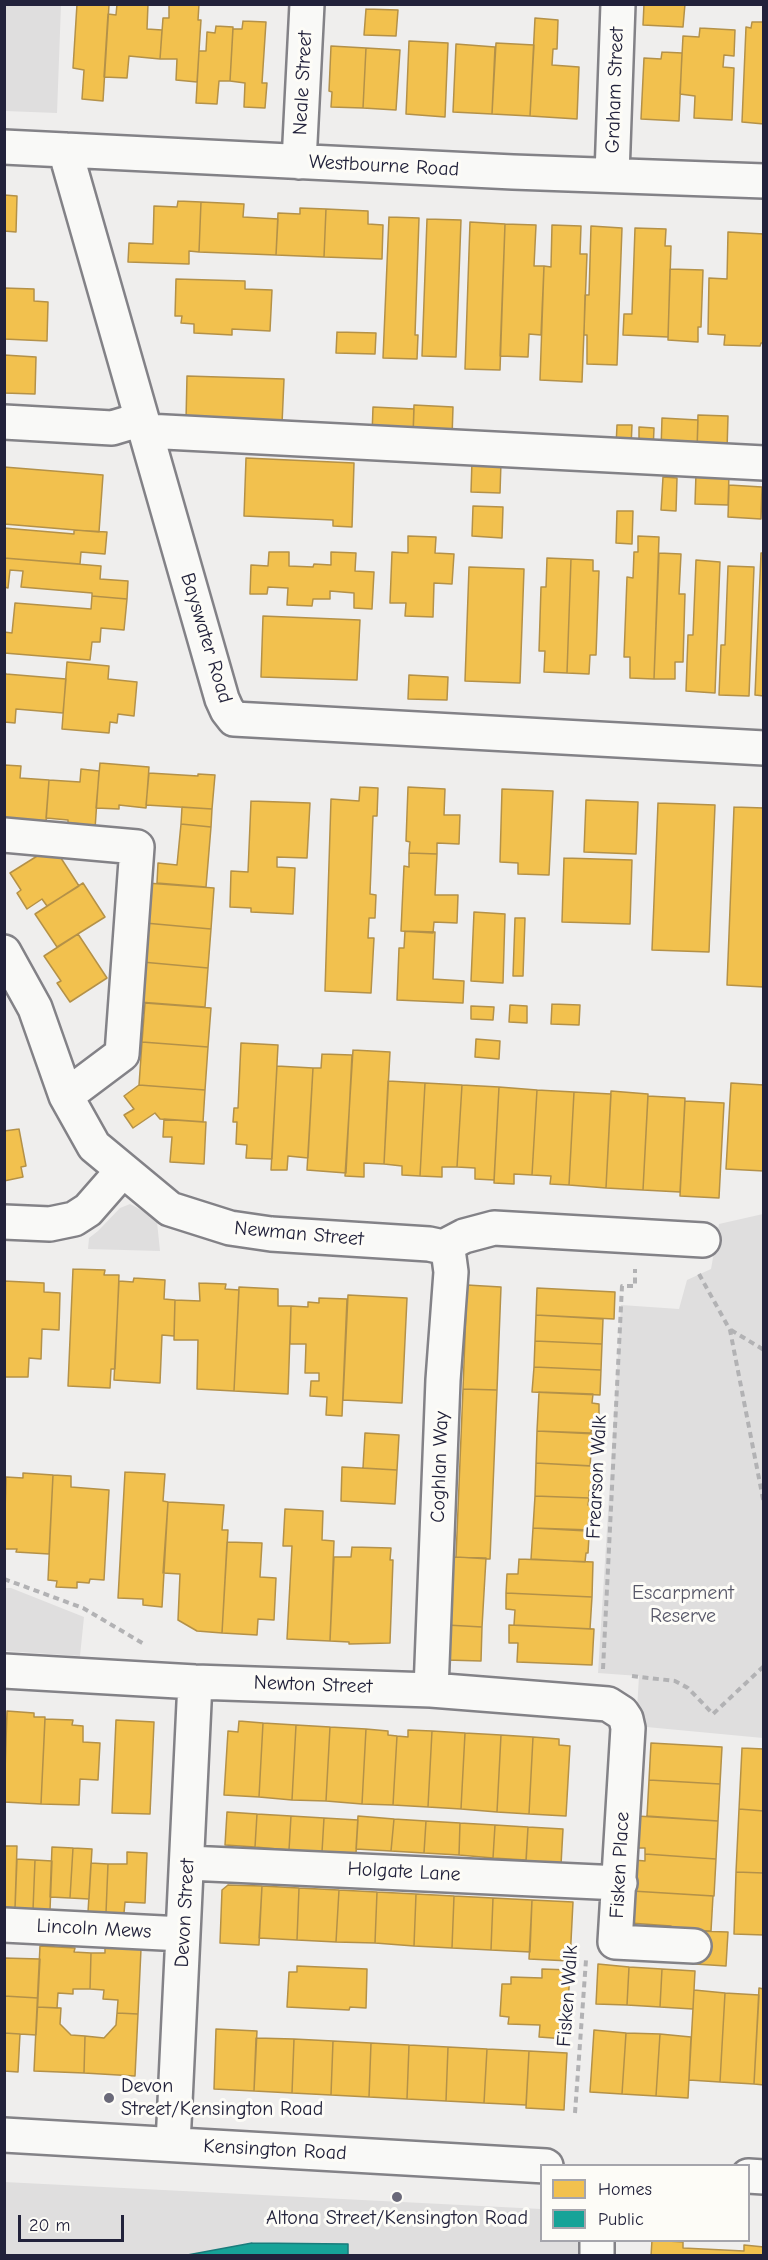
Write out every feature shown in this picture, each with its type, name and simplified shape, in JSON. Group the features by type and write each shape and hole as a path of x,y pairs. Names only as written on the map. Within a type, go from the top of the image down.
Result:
{"street":[{"name":"Neale Street","path":"299,162 307,4"},
{"name":"Graham Street","path":"612,175 618,4"},
{"name":"Westbourne Road","path":"4,147 764,182"},
{"name":"Bayswater Road","path":"65,150 222,699 234,718 764,748"},
{"path":"4,422 112,428 144,425 764,463"},
{"path":"4,835 136,847 122,1054 66,1096"},
{"name":"Newman Street","path":"4,952 35,1008 66,1096 94,1146 170,1209 230,1228 271,1234 429,1244 443,1247"},
{"path":"4,1222 50,1224 74,1220 88,1210 123,1170"},
{"path":"443,1247 464,1236 494,1228 692,1239"},
{"name":"Coghlan Way","path":"430,1690 443,1392 451,1272 449,1257 443,1247"},
{"name":"Newton Street","path":"4,1671 195,1682 430,1690 610,1706"},
{"name":"Devon Street","path":"173,2144 195,1682"},
{"name":"Fisken Place","path":"610,1706 626,1719 628,1728 615,1942 694,1946"},
{"name":"Holgate Lane","path":"188,1863 620,1883"},
{"name":"Lincoln Mews","path":"4,1925 183,1934"},
{"name":"Kensington Road","path":"4,2135 540,2166"}],"path":[{"name":"Frearson Walk","path":"610,1706 622,1286 635,1286 636,1236"},
{"path":"692,1239 730,1330 764,1504"},
{"path":"730,1330 764,1350"},
{"path":"4,1579 83,1608 146,1645"},
{"path":"625,1675 675,1682 688,1688 712,1714 764,1666"},
{"name":"Fisken Walk","path":"575,2113 586,1956"}],"shaded area":[{"path":"5,4 61,5 57,113 5,111"},
{"path":"130,1204 149,1214 157,1222 160,1251 88,1249 89,1238 120,1208"},
{"name":"Escarpment Reserve","path":"763,1214 763,1738 636,1726 639,1676 598,1673 621,1305 679,1309 687,1280 711,1269 719,1224"},
{"path":"4,1588 11,1588 84,1617 80,1656 5,1651"},
{"path":"4,2182 540,2209 540,2242 583,2242 582,2255 5,2255"}],"building: Homes":[{"path":"77,4 109,5 103,101 82,99 84,70 73,68"},
{"path":"117,4 148,4 147,29 162,30 160,59 129,56 127,78 104,77 108,14 116,15"},
{"path":"169,4 199,4 198,20 201,20 197,82 176,80 177,59 160,59 163,18 169,18"},
{"path":"644,4 685,4 683,27 643,25"},
{"path":"366,9 398,10 396,36 364,35"},
{"path":"535,18 558,20 557,49 553,49 552,65 579,67 577,119 530,116"},
{"path":"243,21 266,22 262,83 267,83 265,108 244,107 245,83 230,81 233,29 242,29"},
{"path":"752,22 764,22 764,124 742,122 746,27 751,28"},
{"path":"216,26 233,27 230,81 219,81 217,104 196,103 199,51 206,51 207,32 215,33"},
{"path":"700,28 735,30 734,56 724,55 723,67 734,68 732,120 694,118 695,96 680,94 683,36 699,37"},
{"path":"409,41 448,43 445,117 406,114"},
{"path":"496,43 534,45 530,116 492,114"},
{"path":"456,44 495,47 492,114 453,112"},
{"path":"331,46 366,48 363,108 331,107 332,92 329,91"},
{"path":"366,48 400,50 396,110 363,108"},
{"path":"662,52 682,53 679,121 641,119 644,58 661,59"},
{"path":"4,195 17,196 16,232 4,231"},
{"path":"178,201 201,202 199,252 189,251 189,264 128,262 129,243 153,244 154,206 177,207"},
{"path":"201,202 244,204 243,217 278,219 276,255 199,252"},
{"path":"300,208 326,209 324,257 276,255 278,213 300,214"},
{"path":"326,209 368,211 368,224 383,225 382,259 324,257"},
{"path":"389,217 419,218 415,335 418,335 417,359 383,358"},
{"path":"427,219 461,220 456,357 422,356"},
{"path":"470,222 505,224 500,370 465,369"},
{"path":"505,224 536,225 534,266 544,266 541,335 529,334 528,357 500,356"},
{"path":"552,225 581,226 580,254 587,254 582,382 540,380 544,266 551,267"},
{"path":"591,226 622,228 617,365 587,364 587,335 584,335 585,295 589,295"},
{"path":"635,228 666,229 665,246 671,246 668,337 623,335 624,314 632,314"},
{"path":"728,232 764,234 764,343 760,346 724,345 725,335 708,334 709,278 727,279"},
{"path":"670,269 703,270 701,327 698,327 698,342 668,340"},
{"path":"176,279 245,281 245,289 272,290 270,331 232,329 232,335 194,333 194,324 181,323 182,316 175,316"},
{"path":"4,288 34,289 34,301 48,302 47,341 4,339"},
{"path":"337,332 376,333 375,354 336,353"},
{"path":"4,355 36,357 35,394 4,393"},
{"path":"187,376 284,379 282,424 186,420"},
{"path":"414,405 453,407 452,438 413,436"},
{"path":"373,407 414,409 413,436 372,435"},
{"path":"698,415 728,416 727,451 697,450"},
{"path":"662,418 698,420 697,450 661,449"},
{"path":"617,425 632,425 631,447 616,446"},
{"path":"639,427 654,428 653,452 639,451"},
{"path":"246,458 354,463 352,527 333,526 333,520 244,516"},
{"path":"472,461 501,462 500,493 471,492"},
{"path":"4,467 103,475 99,532 4,524"},
{"path":"696,473 729,474 728,505 695,504"},
{"path":"663,477 677,478 676,511 661,510"},
{"path":"729,485 762,487 761,519 728,517"},
{"path":"473,506 503,507 502,538 472,536"},
{"path":"617,511 633,511 632,544 616,543"},
{"path":"4,528 74,534 74,530 107,532 105,554 81,552 80,564 4,558"},
{"path":"408,536 436,537 435,553 454,554 452,584 434,583 433,617 405,616 406,603 390,603 392,552 408,553"},
{"path":"638,536 659,537 654,679 630,678 630,657 624,657 627,577 633,578 634,552 638,552"},
{"path":"269,552 289,552 289,566 313,567 314,564 331,565 331,552 356,553 355,571 374,572 372,609 354,608 354,593 330,591 330,599 313,599 312,606 287,605 288,588 268,587 267,594 250,594 251,565 268,566"},
{"path":"659,553 681,554 679,594 685,594 683,662 675,662 675,679 654,679"},
{"path":"761,553 764,553 764,696 755,695"},
{"path":"4,558 101,566 100,579 128,581 127,599 92,596 92,593 21,587 23,571 10,570 8,588 4,587"},
{"path":"547,558 571,559 567,673 544,672 545,651 539,651 541,587 546,587"},
{"path":"571,559 593,560 593,571 599,571 596,655 590,655 589,674 567,673"},
{"path":"696,560 720,562 715,693 686,691 688,635 693,635"},
{"path":"728,566 754,567 749,696 719,695 721,645 725,645"},
{"path":"469,567 524,569 520,683 465,681"},
{"path":"92,596 127,599 124,630 101,628 100,642 92,642 90,660 4,653 4,632 12,633 15,603 91,609"},
{"path":"263,616 360,620 357,680 261,677"},
{"path":"67,662 109,666 108,679 137,682 134,716 118,714 117,723 110,722 109,733 62,729"},
{"path":"4,671 6,674 66,679 63,713 16,709 15,723 4,722"},
{"path":"409,675 448,677 447,700 408,699"},
{"path":"100,763 149,767 146,808 119,805 119,809 96,808"},
{"path":"4,765 21,766 20,778 49,780 46,822 4,818"},
{"path":"81,769 99,771 95,829 83,828 83,824 68,823 68,820 46,818 49,780 80,782"},
{"path":"149,773 215,775 212,809 146,805"},
{"path":"360,787 378,788 377,816 373,816 370,894 376,895 375,918 369,918 368,938 374,938 371,993 325,991 331,799 359,801"},
{"path":"408,787 445,789 444,815 460,815 459,844 437,843 437,854 409,853 410,842 406,841"},
{"path":"502,789 553,791 549,875 518,874 518,863 500,862"},
{"path":"586,800 638,802 636,854 584,852"},
{"path":"251,801 310,803 307,858 277,857 277,867 295,868 293,914 251,912 251,908 230,907 231,871 248,872"},
{"path":"658,803 715,805 709,952 652,950"},
{"path":"182,807 212,809 211,827 181,824"},
{"path":"734,807 764,808 764,987 727,985"},
{"path":"181,824 211,827 206,887 157,883 158,863 177,865"},
{"path":"42,853 59,855 79,886 47,906 42,899 27,909 17,893 21,890 10,873"},
{"path":"409,853 437,854 435,895 458,895 457,923 434,922 433,933 401,931 404,866 409,867"},
{"path":"564,858 632,860 630,924 562,922"},
{"path":"83,883 105,917 57,947 35,914"},
{"path":"147,883 214,888 211,929 145,923"},
{"path":"474,912 505,914 503,983 471,981"},
{"path":"515,918 525,918 523,976 513,976"},
{"path":"145,923 211,929 208,968 142,962"},
{"path":"405,931 435,932 433,979 464,981 463,1003 397,1000 399,948 404,948"},
{"path":"78,934 107,978 70,1002 57,983 61,981 44,956"},
{"path":"142,962 208,968 205,1007 139,1002"},
{"path":"145,1003 211,1008 208,1047 142,1042"},
{"path":"552,1004 580,1005 579,1025 551,1024"},
{"path":"510,1005 527,1006 527,1023 509,1022"},
{"path":"471,1006 494,1007 493,1020 471,1019"},
{"path":"476,1039 500,1041 499,1059 475,1057"},
{"path":"142,1042 208,1047 205,1090 139,1085"},
{"path":"241,1043 278,1045 272,1159 246,1158 247,1145 236,1144 237,1122 233,1122 234,1108 238,1108"},
{"path":"353,1050 390,1052 384,1164 364,1163 364,1177 345,1176"},
{"path":"322,1054 352,1055 346,1173 307,1170 313,1068 321,1068"},
{"path":"277,1066 313,1068 308,1158 288,1156 287,1170 271,1170"},
{"path":"388,1081 425,1083 420,1176 402,1175 402,1166 384,1164"},
{"path":"425,1083 462,1085 457,1167 442,1167 442,1177 420,1176"},
{"path":"731,1083 764,1085 764,1171 726,1169"},
{"path":"139,1085 205,1090 203,1122 160,1119 155,1113 133,1128 124,1115 134,1109 124,1096"},
{"path":"462,1085 499,1087 494,1180 475,1179 475,1168 457,1167"},
{"path":"499,1087 537,1090 532,1175 514,1174 514,1184 494,1183"},
{"path":"537,1090 574,1092 569,1185 550,1184 551,1176 532,1175"},
{"path":"611,1091 648,1094 643,1190 606,1188"},
{"path":"574,1092 611,1094 606,1188 569,1185"},
{"path":"648,1096 685,1098 680,1192 643,1190"},
{"path":"685,1101 724,1103 719,1198 680,1196"},
{"path":"164,1119 206,1122 204,1164 170,1162 172,1137 163,1137"},
{"path":"19,1129 26,1166 21,1167 23,1177 4,1181 4,1131"},
{"path":"73,1269 105,1270 104,1275 119,1275 115,1369 111,1369 110,1388 68,1386"},
{"path":"134,1278 165,1280 164,1299 175,1300 174,1336 162,1335 160,1383 114,1380 119,1281 133,1282"},
{"path":"4,1281 44,1283 44,1292 60,1293 59,1330 42,1329 41,1359 29,1358 28,1377 4,1377"},
{"path":"199,1283 226,1284 225,1289 239,1290 234,1391 197,1389 198,1340 174,1340 175,1300 200,1301"},
{"path":"467,1285 501,1287 497,1390 463,1389"},
{"path":"239,1287 278,1289 278,1306 291,1306 288,1394 234,1391"},
{"path":"537,1288 615,1292 614,1319 536,1315"},
{"path":"348,1295 407,1298 402,1403 343,1400"},
{"path":"319,1298 347,1299 342,1416 326,1415 327,1397 310,1396 311,1381 319,1381 319,1373 305,1373 306,1344 290,1344 291,1306 308,1307 308,1302 319,1303"},
{"path":"536,1315 603,1319 602,1344 535,1341"},
{"path":"535,1341 602,1344 601,1370 534,1367"},
{"path":"534,1367 601,1370 600,1395 532,1392"},
{"path":"463,1389 497,1390 490,1559 456,1557"},
{"path":"539,1392 593,1394 592,1403 599,1404 599,1423 592,1423 591,1433 537,1431"},
{"path":"537,1431 596,1434 595,1453 591,1453 590,1466 536,1463"},
{"path":"365,1433 399,1435 397,1470 363,1468"},
{"path":"536,1463 594,1466 593,1491 589,1491 589,1498 535,1496"},
{"path":"342,1467 397,1470 395,1504 341,1501"},
{"path":"125,1472 165,1474 163,1501 168,1502 162,1607 143,1605 143,1599 118,1598"},
{"path":"23,1473 53,1475 49,1554 4,1549 6,1477 23,1478"},
{"path":"53,1475 71,1476 71,1487 109,1490 104,1580 90,1579 89,1583 77,1582 77,1588 56,1587 57,1581 48,1580"},
{"path":"535,1496 589,1498 588,1505 593,1505 592,1530 533,1528"},
{"path":"168,1502 224,1505 222,1530 228,1530 222,1633 197,1631 178,1620 180,1574 163,1573"},
{"path":"285,1509 323,1511 322,1540 334,1541 330,1641 287,1639 292,1546 283,1546"},
{"path":"533,1528 587,1531 588,1553 586,1553 585,1562 531,1559"},
{"path":"227,1542 262,1543 260,1577 276,1578 274,1620 258,1619 257,1635 222,1633"},
{"path":"352,1547 391,1548 390,1560 393,1560 390,1643 349,1644 349,1642 330,1641 334,1557 351,1557"},
{"path":"451,1557 486,1558 482,1627 447,1625"},
{"path":"519,1559 593,1562 592,1597 506,1593 507,1574 518,1574"},
{"path":"506,1593 592,1597 590,1629 514,1625 515,1610 506,1609"},
{"path":"447,1625 482,1627 481,1661 446,1660"},
{"path":"509,1625 594,1629 592,1665 517,1662 518,1643 509,1643"},
{"path":"7,1711 34,1713 34,1717 45,1717 41,1804 4,1802"},
{"path":"45,1719 73,1720 72,1725 83,1726 83,1742 100,1743 98,1780 80,1779 79,1805 41,1804"},
{"path":"116,1720 154,1722 150,1814 112,1813"},
{"path":"239,1721 263,1723 259,1797 224,1795 228,1731 238,1732"},
{"path":"263,1723 296,1725 292,1800 259,1797"},
{"path":"296,1725 330,1727 326,1801 292,1800"},
{"path":"330,1727 366,1729 362,1804 326,1801"},
{"path":"366,1729 388,1731 388,1735 397,1736 393,1805 362,1804"},
{"path":"408,1730 432,1731 428,1807 393,1805 397,1736 408,1737"},
{"path":"432,1731 465,1733 461,1809 428,1807"},
{"path":"465,1733 501,1735 497,1812 461,1809"},
{"path":"501,1735 533,1737 529,1814 497,1812"},
{"path":"533,1737 559,1739 559,1745 570,1746 566,1816 529,1814"},
{"path":"651,1743 722,1747 720,1784 649,1780"},
{"path":"742,1748 764,1749 764,1811 739,1809"},
{"path":"649,1780 720,1784 718,1821 647,1816"},
{"path":"739,1809 764,1811 764,1873 736,1872"},
{"path":"227,1812 257,1814 255,1847 225,1845"},
{"path":"257,1814 291,1816 289,1850 255,1847"},
{"path":"291,1816 324,1818 322,1852 289,1850"},
{"path":"358,1816 394,1819 391,1851 356,1849"},
{"path":"637,1816 718,1821 716,1859 645,1854 645,1848 635,1848"},
{"path":"324,1818 358,1820 356,1853 322,1852"},
{"path":"394,1819 426,1821 424,1853 391,1851"},
{"path":"426,1821 460,1823 459,1855 424,1853"},
{"path":"460,1823 495,1825 493,1858 459,1855"},
{"path":"495,1825 528,1827 526,1860 493,1858"},
{"path":"528,1827 563,1829 561,1865 526,1863"},
{"path":"4,1846 17,1846 15,1908 4,1907"},
{"path":"52,1847 73,1848 70,1898 50,1897"},
{"path":"73,1848 92,1849 89,1899 70,1898"},
{"path":"127,1852 147,1853 145,1903 125,1902 124,1913 106,1913 108,1864 127,1864"},
{"path":"645,1854 716,1859 714,1896 632,1891 634,1860 645,1861"},
{"path":"17,1859 35,1860 33,1910 15,1909"},
{"path":"35,1860 52,1861 50,1910 33,1910"},
{"path":"91,1863 108,1864 106,1913 88,1912"},
{"path":"736,1872 764,1873 764,1935 734,1934"},
{"path":"228,1885 262,1886 259,1945 220,1943 222,1890"},
{"path":"262,1886 299,1888 297,1940 259,1938"},
{"path":"299,1888 339,1890 336,1942 297,1940"},
{"path":"339,1890 377,1892 375,1943 336,1942"},
{"path":"632,1891 713,1896 711,1931 671,1929 671,1926 630,1923"},
{"path":"377,1892 416,1894 414,1946 375,1943"},
{"path":"416,1894 454,1896 452,1948 414,1946"},
{"path":"454,1896 493,1898 491,1950 452,1948"},
{"path":"493,1898 532,1900 530,1952 491,1950"},
{"path":"532,1900 573,1902 570,1961 529,1959"},
{"path":"697,1931 728,1932 726,1966 695,1964"},
{"path":"40,1946 75,1948 74,1952 91,1953 90,1989 73,1989 73,1994 58,1993 57,2008 37,2007"},
{"path":"105,1947 141,1949 138,2014 117,2013 118,2000 103,1999 104,1990 90,1989 91,1953 105,1953"},
{"path":"4,1958 40,1959 38,1998 4,1996"},
{"path":"598,1964 629,1967 627,2005 596,2004"},
{"path":"297,1966 367,1969 366,2008 350,2007 349,2010 287,2007 289,1972 297,1972"},
{"path":"629,1967 662,1969 660,2007 627,2005"},
{"path":"542,1969 570,1970 566,2039 539,2037 540,2025 508,2024 509,2017 500,2016 502,1984 511,1984 511,1977 542,1978"},
{"path":"662,1969 695,1971 693,2009 660,2007"},
{"path":"759,1988 764,1989 764,2085 754,2084"},
{"path":"694,1990 725,1993 720,2082 689,2080"},
{"path":"725,1993 759,1995 754,2084 720,2082"},
{"path":"4,1996 38,1998 36,2035 4,2033"},
{"path":"37,2007 61,2008 60,2024 71,2035 85,2036 84,2073 34,2071"},
{"path":"117,2013 138,2014 135,2076 84,2073 85,2036 104,2038 116,2025"},
{"path":"216,2029 257,2031 254,2091 214,2089"},
{"path":"594,2030 626,2033 622,2094 590,2092"},
{"path":"4,2033 20,2034 18,2072 4,2071"},
{"path":"626,2033 660,2034 656,2096 622,2094"},
{"path":"660,2034 691,2037 688,2098 656,2096"},
{"path":"256,2038 294,2039 292,2093 254,2091"},
{"path":"294,2039 333,2041 331,2095 292,2093"},
{"path":"333,2041 371,2043 369,2097 331,2095"},
{"path":"371,2043 409,2045 407,2099 369,2097"},
{"path":"409,2045 448,2047 446,2101 407,2099"},
{"path":"448,2047 487,2049 484,2103 446,2101"},
{"path":"487,2049 529,2051 526,2105 484,2103"},
{"path":"529,2051 567,2053 564,2110 526,2108"},
{"path":"652,2242 683,2242 683,2248 744,2251 744,2245 764,2247 764,2256 651,2256"}],"building: Public":[{"path":"252,2243 348,2244 348,2256 182,2256"}],"place":[{"name":"Devon Street/Kensington Road","path":"109,2098"},
{"name":"Altona Street/Kensington Road","path":"397,2197"}]}
